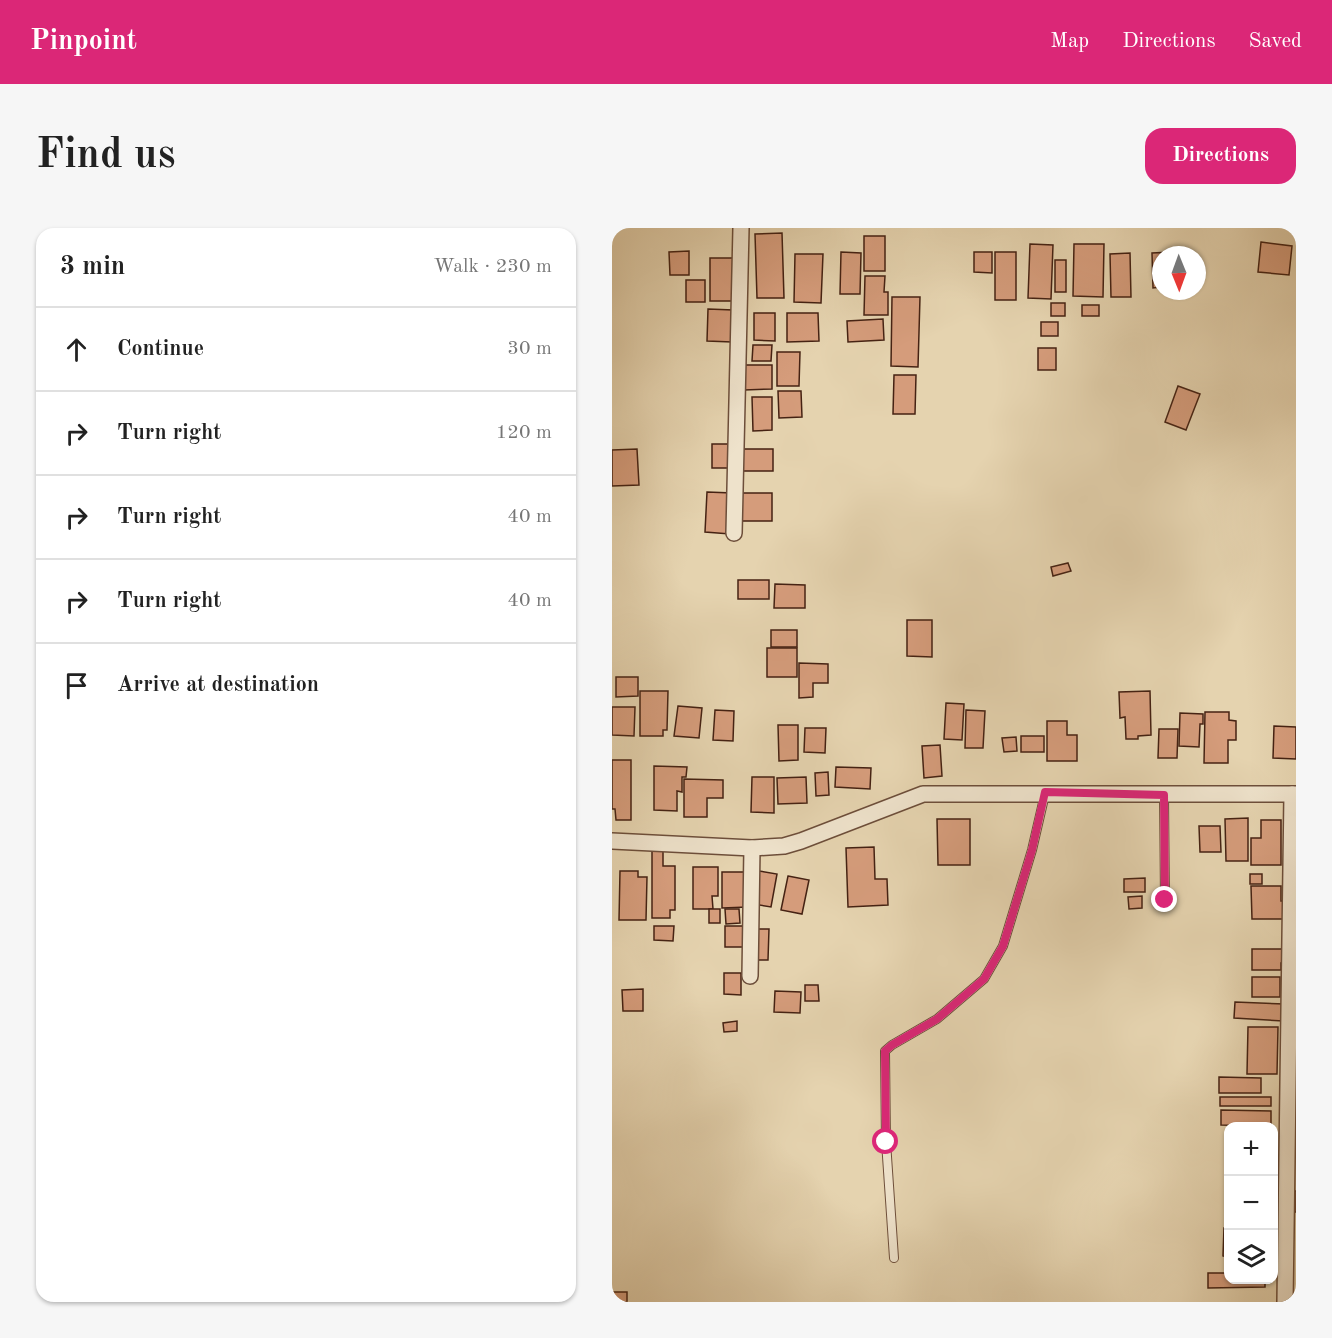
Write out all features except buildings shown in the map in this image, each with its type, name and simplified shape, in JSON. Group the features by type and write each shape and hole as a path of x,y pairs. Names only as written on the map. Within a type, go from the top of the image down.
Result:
{"street":[{"path":"734,533 741,228"},
{"path":"612,841 752,848 784,846 923,794 1045,792 1164,795 1294,794 1285,1302"},
{"path":"750,976 752,848"}],"lane":[{"path":"894,1258 886,1142 885,1051 937,1019 984,979 1003,946 1032,850 1045,792"},
{"path":"1164,795 1165,900"}],"route":[{"path":"886,1142 885,1051 937,1019 984,979 1003,946 1032,850 1045,792 1164,795 1165,900"}]}
